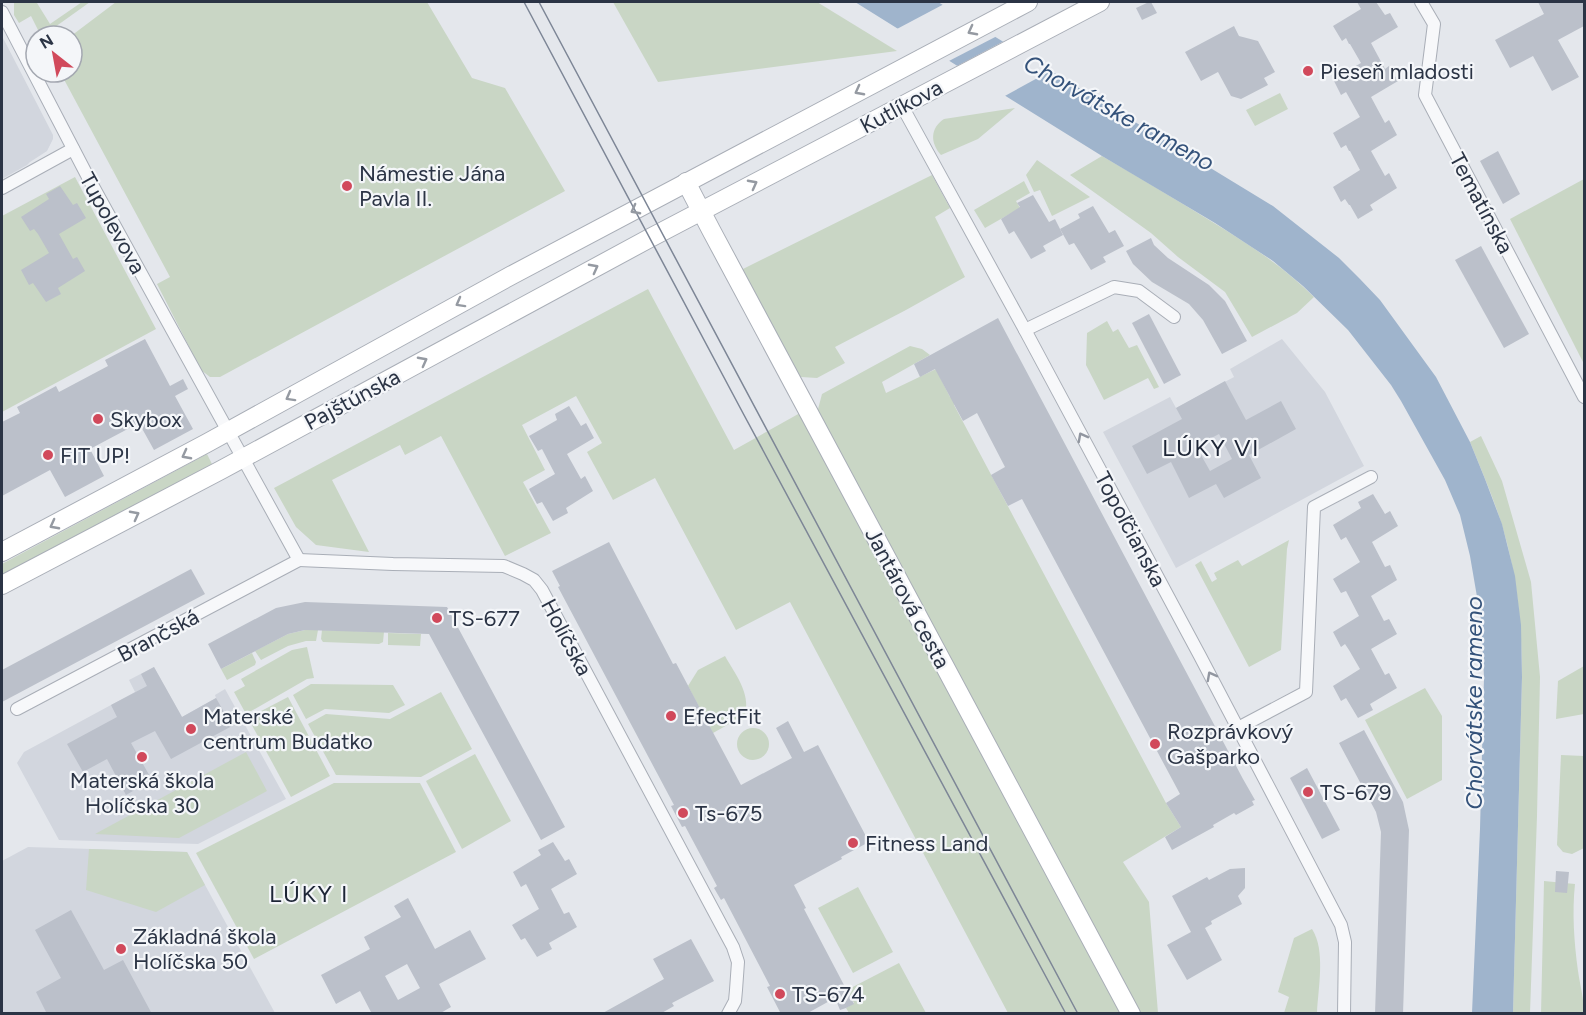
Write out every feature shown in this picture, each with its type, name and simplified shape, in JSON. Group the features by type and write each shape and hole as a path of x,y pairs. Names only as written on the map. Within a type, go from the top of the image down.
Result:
{"main road":[{"name":"Kutlíkova","path":"701,211 1100,2"},
{"name":"Kutlíkova","path":"686,182 1026,3"},
{"name":"Jantárová cesta","path":"686,182 1131,1014"},
{"name":"Pajštúnska","path":"2,552 228,432 521,270 686,182"},
{"name":"Pajštúnska","path":"2,585 701,211"}],"street":[{"name":"Tematínska","path":"1420,2 1434,24 1425,95 1584,397"},
{"name":"Tupolevova","path":"2,12 73,149 242,458"},
{"name":"Topoľčianska","path":"902,106 1238,728 1344,933 1346,942 1344,1014"},
{"path":"2,188 73,149"},
{"path":"1025,330 1114,287 1139,291 1174,317"},
{"path":"242,458 298,561"},
{"path":"1238,728 1306,692 1314,507 1371,477"},
{"name":"Brančská","path":"18,709 298,561"},
{"name":"Holíčska","path":"298,561 504,566 534,580 542,590 733,947 738,962 736,990 735,1001 728,1014"}],"shaded area":[{"path":"2,36 53,139 47,151 2,179"},
{"path":"1282,339 1325,392 1364,466 1176,568 1103,432 1170,397 1176,408 1234,377 1230,369"},
{"name":"Materská škola Holíčska 30","path":"154,667 182,717 216,698 215,695 225,689 286,799 198,844 59,840 17,763 24,752 135,692 129,680"},
{"name":"Základná škola Holíčska 50","path":"28,847 187,852 275,1013 2,1014 2,861"}],"green space":[{"path":"14,2 39,2 37,3 50,24 35,24 31,16 19,23 14,15"},
{"path":"82,2 90,2 59,24 50,24"},
{"name":"Námestie Jána Pavla II.","path":"116,2 427,2 472,78 505,88 565,191 220,377 210,377 201,370 157,284 170,277 66,84 84,84 84,26"},
{"path":"613,2 817,2 897,51 658,82"},
{"path":"1280,93 1288,109 1255,126 1246,110"},
{"path":"1015,108 978,139 941,155 937,150 933,141 934,131 944,119"},
{"path":"1102,156 1254,248 1279,266 1314,297 1297,313 1252,337 1225,292 1178,257 1151,233 1070,175"},
{"path":"1037,160 1090,197 1052,216 1040,190 1034,192 1026,175"},
{"path":"932,175 950,208 935,217 965,277 835,347 845,363 817,378 801,377 794,370 741,270"},
{"path":"75,177 156,329 2,412 2,216"},
{"path":"1584,179 1584,364 1510,219"},
{"path":"1024,181 1030,193 1016,201 1020,208 985,228 974,210"},
{"path":"648,289 734,450 800,413 1122,1013 1008,1013 790,602 736,630 655,478 613,500 587,452 602,443 576,396 522,425 545,470 523,482 551,533 505,556 441,436 405,455 400,445 332,480 369,552 316,545 296,527 274,488"},
{"path":"1107,321 1113,332 1118,329 1129,348 1137,345 1159,387 1154,389 1148,378 1104,400 1086,365 1087,333"},
{"path":"910,346 922,349 930,355 882,382 886,393 936,369 950,397 964,390 954,405 1166,803 1181,827 1123,862 1149,902 1158,1013 1139,1013 817,413 822,394"},
{"path":"1481,436 1502,481 1531,582 1540,677 1530,1013 1513,1013 1522,677 1520,619 1515,581 1502,525 1470,442"},
{"path":"207,454 212,464 2,576 2,564"},
{"path":"1289,540 1281,650 1249,667 1195,565 1201,561 1212,582 1217,579 1214,573 1238,560 1242,566"},
{"path":"318,630 316,641 288,646 261,660 255,651 288,634"},
{"path":"322,630 384,632 383,642 379,644 323,642"},
{"path":"388,633 421,634 420,646 388,645"},
{"path":"307,647 314,678 307,679 246,714 234,692 245,686 241,679 292,650"},
{"path":"252,653 255,665 227,680 221,669"},
{"path":"725,656 744,691 745,715 713,733 688,686 698,670"},
{"path":"1584,666 1584,714 1556,719 1558,681"},
{"path":"311,684 393,685 405,705 389,713 325,709 306,719 293,695"},
{"path":"1425,688 1442,716 1442,780 1407,799 1365,720"},
{"path":"441,692 472,749 421,777 336,775 308,724 326,714 390,719"},
{"path":"288,697 330,776 291,797 248,718"},
{"path":"753,728 764,733 769,744 764,755 753,760 742,755 737,744 742,733"},
{"path":"246,752 267,791 179,838 95,834"},
{"path":"475,754 511,821 462,849 426,781"},
{"path":"1561,755 1584,756 1584,848 1572,854 1563,852 1557,845"},
{"path":"334,783 420,783 456,852 254,959 196,853"},
{"path":"89,849 187,852 205,885 156,912 86,890"},
{"path":"1544,881 1575,884 1575,938 1584,1013 1541,1014"},
{"path":"858,887 893,952 853,973 818,908"},
{"path":"1312,929 1320,958 1317,1013 1284,1013 1289,997 1278,992 1294,938"},
{"path":"899,963 926,1013 849,1013 846,1008 854,1003 847,990"}],"water":[{"name":"Chorvátske rameno","path":"855,2 938,2 1273,206 1339,258 1360,279 1380,300 1436,377 1470,442 1502,524 1515,576 1521,625 1522,677 1513,1013 1472,1013 1484,677 1481,620 1470,556 1460,515 1445,480 1391,385 1348,330 1303,286 1273,261"}],"pier":[{"path":"946,3 999,35 947,62 895,30"},
{"path":"1006,40 1054,69 1003,97 955,67"}],"building":[{"path":"1149,2 1157,13 1142,20 1136,8"},
{"path":"1357,2 1376,2 1385,15 1390,13 1398,27 1371,43 1385,69 1389,66 1398,81 1371,97 1385,123 1389,120 1397,135 1371,151 1385,176 1389,173 1397,188 1370,205 1373,210 1358,219 1345,199 1341,202 1333,187 1360,170 1346,145 1341,148 1333,133 1360,117 1346,92 1341,95 1333,79 1361,63 1346,38 1342,41 1333,26 1361,9"},
{"path":"1538,2 1584,2 1584,26 1558,40 1579,77 1552,91 1533,56 1510,68 1495,40 1544,14"},
{"path":"1234,26 1239,36 1258,41 1275,72 1264,78 1268,85 1241,99 1231,96 1218,72 1201,81 1185,52"},
{"path":"1498,151 1520,194 1503,204 1480,161"},
{"path":"60,186 73,205 77,203 86,218 59,234 73,259 77,257 85,271 58,288 61,294 46,302 33,283 29,285 21,270 49,253 38,234 34,229 30,231 21,217 49,199 46,194"},
{"path":"1033,195 1049,222 1055,219 1063,235 1043,246 1046,251 1031,259 1014,231 1009,234 1001,219 1020,207 1017,203"},
{"path":"1093,206 1109,233 1115,230 1124,246 1103,257 1106,262 1091,270 1074,243 1069,245 1060,229 1080,218 1078,214"},
{"path":"1151,238 1154,245 1168,258 1209,285 1225,301 1247,341 1222,354 1203,320 1189,304 1152,282 1133,264 1126,251"},
{"path":"1481,246 1529,334 1504,348 1455,260"},
{"path":"1149,314 1181,375 1164,384 1132,323"},
{"path":"998,318 1255,800 1252,801 1254,805 1236,815 1234,813 1172,850 1165,837 1181,827 1166,803 1180,794 1022,499 1008,506 991,475 1005,467 977,413 963,421 935,369 920,377 914,364"},
{"name":"Skybox","path":"145,339 170,386 183,379 188,389 175,396 193,429 154,450 139,423 90,449 104,476 65,497 50,470 2,496 2,422 20,413 17,407 56,386 59,392 108,366 105,360"},
{"path":"1225,381 1246,420 1281,401 1296,429 1249,455 1261,478 1224,498 1216,484 1189,498 1171,462 1147,474 1132,446 1182,419 1176,408","holes":["1219,434 1232,459 1210,471 1196,446"]},
{"path":"569,406 581,426 586,423 594,438 567,454 581,479 585,476 593,491 566,508 568,513 553,521 542,502 537,504 529,489 555,474 542,449 538,451 529,436 557,420 555,414"},
{"path":"1373,494 1385,514 1390,511 1398,526 1372,542 1385,567 1390,565 1397,580 1371,596 1384,621 1389,619 1397,634 1371,649 1385,675 1389,673 1397,688 1370,704 1373,710 1358,718 1346,698 1341,701 1333,686 1360,669 1345,644 1341,647 1333,632 1359,616 1346,591 1341,593 1333,579 1360,562 1346,537 1341,540 1333,525 1361,508 1358,502"},
{"path":"609,542 673,664 676,663 741,785 792,758 776,728 788,721 804,752 818,745 869,842 794,885 806,908 804,909 854,1004 840,1010 835,998 806,1014 781,1014 767,987 770,986 724,898 721,900 714,888 717,886 685,826 682,827 671,806 674,805 558,587 560,586 552,571"},
{"path":"191,569 205,594 2,702 2,670"},
{"path":"305,602 447,607 565,827 541,840 429,634 305,630 288,634 221,669 208,644 276,608"},
{"path":"154,667 182,717 216,698 232,726 171,759 155,731 131,743 152,780 126,795 107,759 83,772 67,744 117,717 111,705 147,686 141,674"},
{"path":"1364,730 1403,802 1409,830 1403,1014 1375,1014 1381,832 1376,812 1339,743"},
{"name":"TS-679","path":"1307,768 1340,830 1322,839 1290,778"},
{"path":"553,842 565,861 569,859 577,874 551,889 564,914 569,912 577,927 549,943 552,949 537,957 525,938 521,940 512,925 539,909 526,884 521,887 513,872 541,855 538,850"},
{"path":"1245,868 1245,888 1238,896 1242,904 1211,921 1212,924 1205,928 1222,960 1187,980 1167,945 1191,932 1172,896 1207,877 1209,880 1230,869"},
{"path":"1556,871 1569,872 1567,893 1555,892"},
{"path":"408,898 435,949 470,930 486,959 439,984 451,1007 439,1014 372,1014 360,991 336,1004 321,975 370,949 364,937 401,917 394,906","holes":["407,964 420,988 398,1000 385,976"]},
{"path":"71,910 104,970 123,960 152,1014 47,1014 36,992 61,978 35,930"},
{"path":"691,939 714,981 672,1003 674,1006 660,1014 601,1014 664,979 653,959"}],"tram line":[{"path":"524,2 1066,1014"},
{"path":"539,2 1078,1014"}],"place":[{"name":"Pieseň mladosti","path":"1308,71"},
{"name":"Námestie Jána Pavla II.","path":"347,186"},
{"name":"Skybox","path":"98,419"},
{"name":"FIT UP!","path":"48,455"},
{"name":"TS-677","path":"437,618"},
{"name":"EfectFit","path":"671,716"},
{"name":"Materské centrum Budatko","path":"191,729"},
{"name":"Rozprávkový Gašparko","path":"1155,744"},
{"name":"Materská škola Holíčska 30","path":"142,757"},
{"name":"TS-679","path":"1308,792"},
{"name":"Ts-675","path":"683,813"},
{"name":"Fitness Land","path":"853,843"},
{"name":"Základná škola Holíčska 50","path":"121,949"},
{"name":"TS-674","path":"780,994"}],"district":[{"name":"LÚKY VI","path":"1211,448"},
{"name":"LÚKY I","path":"309,894"}]}
